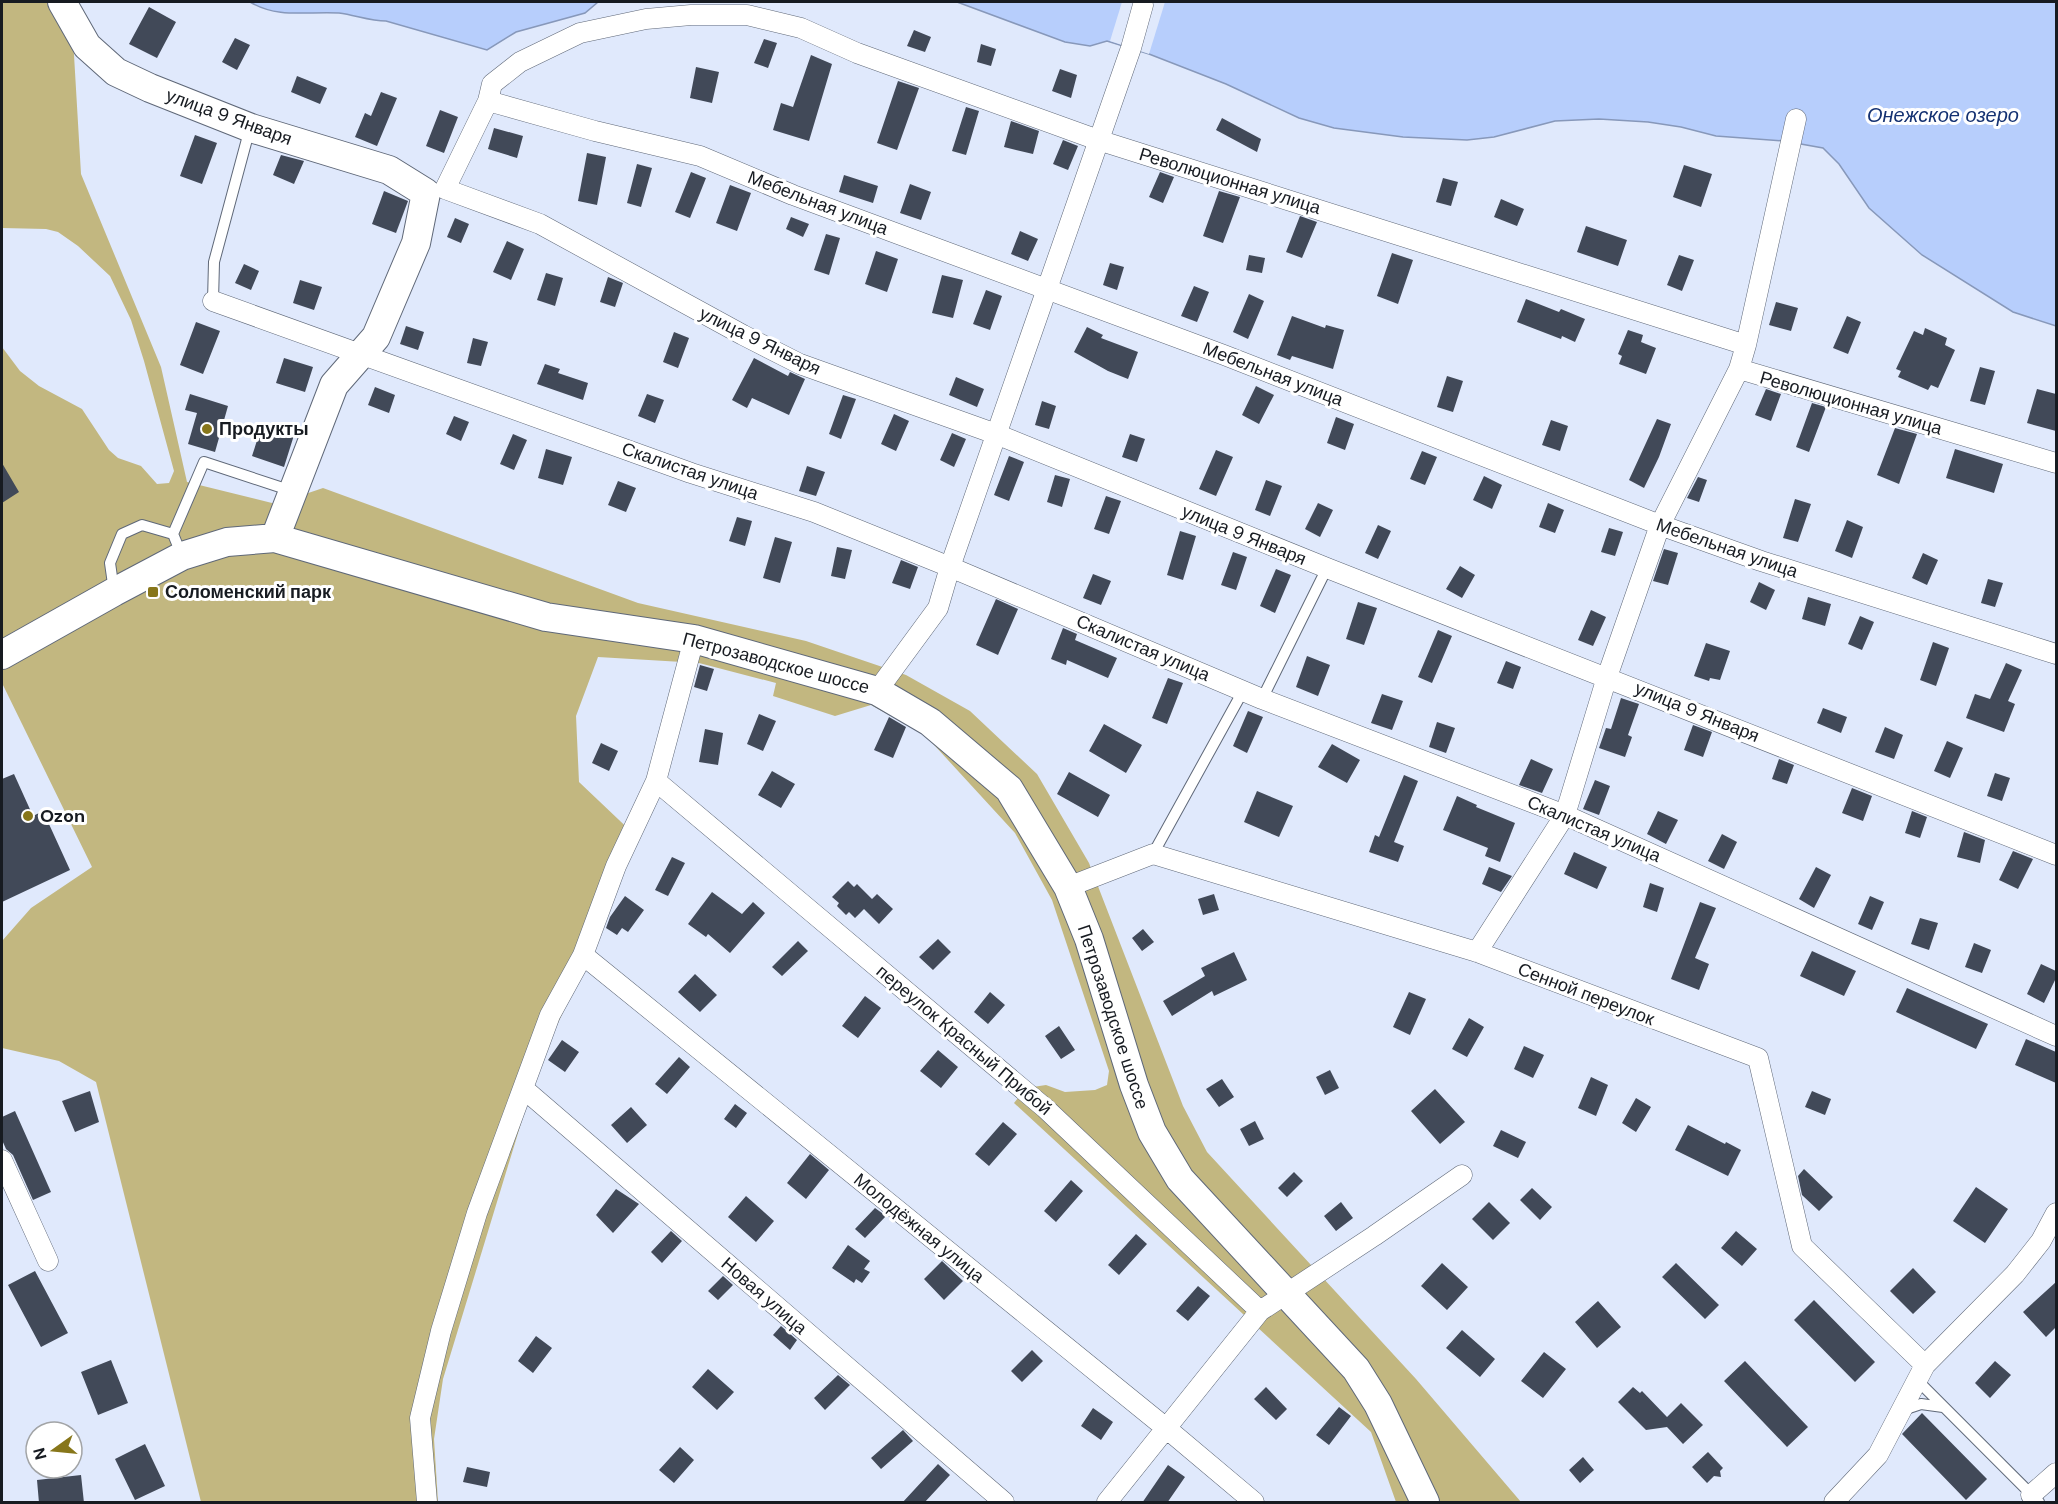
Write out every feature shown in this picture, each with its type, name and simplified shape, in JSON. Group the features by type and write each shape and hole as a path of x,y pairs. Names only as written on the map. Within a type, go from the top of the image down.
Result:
{"main road":[{"name":"улица 9 Января","path":"62,2 87,46 116,72 251,128 389,170 435,191"},
{"path":"275,538 334,385 376,338 435,191"},
{"name":"Петрозаводское шоссе","path":"2,655 114,592 178,545 275,538 546,617 694,639 878,691 930,722 1009,789 1068,887 1089,939 1134,1085 1152,1132 1180,1179 1356,1369 1378,1404 1425,1503"}],"street":[{"path":"878,691 938,608 1046,288 1131,48 1143,5"},
{"name":"Революционная улица","path":"435,191 488,101 492,84 520,62 580,33 646,19 691,15 747,15 801,28 857,53 1098,140 1746,345 1739,369 2056,463"},
{"name":"Мебельная улица","path":"488,101 595,131 700,156 804,199 1364,409 1660,525 1761,561 2056,654"},
{"path":"1746,345 1796,119"},
{"name":"улица 9 Января","path":"435,191 540,224 800,364 996,434 1327,568 2056,855"},
{"name":"Скалистая улица","path":"213,301 691,473 814,512 1262,699 1565,815 2056,1036"},
{"path":"1477,952 1565,815 1607,677 1660,525 1739,369"},
{"path":"427,1503 420,1418 441,1330 477,1213 550,1015 583,955 616,866 656,781 694,639"},
{"name":"переулок Красный Прибой","path":"656,781 1045,1108 1260,1311"},
{"path":"1068,887 1153,854"},
{"name":"Сенной переулок","path":"1153,854 1477,952 1758,1058 1802,1246 1920,1372"},
{"name":"Молодёжная улица","path":"583,955 1166,1428 1254,1503"},
{"name":"Новая улица","path":"524,1089 1005,1503"},
{"path":"2,1160 48,1261"},
{"path":"1107,1503 1260,1311 1462,1175"},
{"path":"1834,1503 1878,1455 1920,1372 2015,1274 2041,1241 2056,1214"},
{"path":"2035,1499 2056,1473"}],"lane":[{"path":"213,301 214,262 251,128"},
{"path":"114,592 110,563 122,534 142,525 178,545 204,462 292,491"},
{"path":"1262,699 1327,568"},
{"path":"1153,854 1243,691"},
{"path":"1920,1372 1943,1407 2035,1499"},
{"path":"1900,1412 1921,1404 1943,1407"}],"shaded area":[{"path":"2,2 66,2 72,21 81,174 161,367 187,482 276,504 323,488 638,603 806,641 906,675 970,711 1037,774 1089,863 1183,1106 1207,1152 1416,1379 1521,1502 1396,1502 1371,1432 1014,1103 1026,1088 1046,1085 1065,1092 1095,1090 1107,1085 1109,1071 1052,900 1015,833 925,735 871,705 835,716 773,696 776,683 699,663 598,657 576,716 579,782 638,838 594,947 540,1061 443,1379 434,1439 438,1502 201,1502 96,1082 59,1061 2,1048 2,941 31,908 92,867 2,683 2,347 20,371 39,386 82,409 109,450 118,458 141,466 157,484 169,483 174,471 131,320 110,276 78,246 58,232 46,229 2,228"}],"water":[{"path":"250,2 598,2 585,13 516,32 487,50 386,21 339,13 271,11"},
{"name":"Онежское озеро","path":"957,2 2056,2 2056,326 2013,312 1922,255 1869,208 1839,164 1823,148 1784,141 1716,136 1648,122 1599,119 1555,121 1494,137 1467,140 1403,137 1334,128 1299,118 1226,84 1149,54 1107,41 1090,46 1065,42"}],"pier":[{"path":"1122,2 1165,2 1149,54 1110,41"}],"building":[{"path":"149,7 176,22 157,58 129,44"},
{"path":"914,30 931,37 925,52 907,46"},
{"path":"235,38 250,45 237,70 222,62"},
{"path":"764,39 777,43 768,68 754,63"},
{"path":"981,44 996,49 991,66 977,62"},
{"path":"811,55 832,64 809,141 773,130 781,103 793,107"},
{"path":"696,67 719,72 712,103 690,98"},
{"path":"1060,69 1077,75 1071,98 1052,91"},
{"path":"297,76 327,88 320,104 291,92"},
{"path":"898,81 919,88 897,150 877,143"},
{"path":"381,92 397,98 377,146 355,137 365,113 371,116"},
{"path":"966,107 979,111 966,155 952,151"},
{"path":"440,110 458,117 444,153 426,146"},
{"path":"1222,118 1261,139 1257,152 1216,130"},
{"path":"1011,121 1039,131 1033,154 1004,147"},
{"path":"494,128 523,136 517,158 488,149"},
{"path":"195,135 217,143 202,184 180,176"},
{"path":"1063,140 1078,146 1068,170 1053,164"},
{"path":"587,153 606,157 597,205 578,201"},
{"path":"281,155 304,161 294,184 273,175"},
{"path":"637,164 652,168 641,207 627,203"},
{"path":"1684,165 1712,174 1701,207 1673,197"},
{"path":"691,172 706,178 690,218 675,212"},
{"path":"1160,172 1174,177 1163,203 1149,197"},
{"path":"844,175 878,186 873,203 839,192"},
{"path":"1443,178 1458,182 1451,206 1436,202"},
{"path":"910,184 931,192 921,220 900,213"},
{"path":"730,185 751,193 737,231 716,223"},
{"path":"384,191 408,201 396,233 372,224"},
{"path":"1219,191 1240,197 1223,243 1203,236"},
{"path":"1501,199 1524,209 1517,226 1494,217"},
{"path":"1300,216 1317,222 1302,258 1286,252"},
{"path":"791,217 809,224 803,237 786,229"},
{"path":"455,218 469,224 461,243 447,237"},
{"path":"1586,226 1627,240 1618,266 1577,252"},
{"path":"1020,231 1038,239 1028,261 1011,254"},
{"path":"826,234 840,238 829,275 814,270"},
{"path":"507,241 524,249 511,280 493,272"},
{"path":"876,251 898,259 887,292 865,284"},
{"path":"1392,253 1413,260 1398,304 1377,296"},
{"path":"1249,255 1265,258 1262,273 1246,270"},
{"path":"1679,255 1694,260 1682,291 1667,285"},
{"path":"1110,263 1124,267 1117,290 1103,285"},
{"path":"244,264 259,271 251,290 235,283"},
{"path":"546,273 563,278 555,306 537,300"},
{"path":"942,275 963,280 953,318 932,313"},
{"path":"608,277 623,283 615,307 600,302"},
{"path":"300,280 322,287 314,310 293,303"},
{"path":"1194,286 1209,292 1197,322 1181,316"},
{"path":"986,290 1002,296 990,330 973,324"},
{"path":"1249,294 1264,301 1248,339 1233,332"},
{"path":"1526,299 1585,319 1575,342 1517,322"},
{"path":"1776,302 1798,308 1791,331 1769,325"},
{"path":"1292,316 1325,328 1326,325 1344,330 1333,369 1292,356 1290,360 1277,355"},
{"path":"1847,316 1861,322 1848,354 1833,348"},
{"path":"196,322 220,331 203,374 180,365"},
{"path":"406,326 424,332 418,350 400,344"},
{"path":"1087,327 1103,335 1101,338 1138,352 1128,379 1074,352"},
{"path":"1925,328 1947,338 1945,345 1955,350 1938,388 1931,385 1928,390 1898,377 1901,371 1896,369 1914,331 1923,335"},
{"path":"1628,330 1643,335 1641,342 1656,348 1646,374 1619,364 1622,356 1618,354"},
{"path":"674,332 689,338 678,368 663,362"},
{"path":"473,338 488,342 481,366 467,363"},
{"path":"284,358 313,367 305,392 276,383"},
{"path":"754,358 788,376 790,372 805,379 789,415 752,398 747,408 732,400"},
{"path":"545,364 560,369 558,373 588,383 583,400 537,384"},
{"path":"1980,367 1995,371 1985,405 1970,401"},
{"path":"1447,376 1463,381 1453,412 1437,407"},
{"path":"956,377 984,389 977,407 949,395"},
{"path":"1256,386 1274,395 1259,424 1242,415"},
{"path":"375,387 395,395 389,413 368,405"},
{"path":"1766,389 1781,394 1771,421 1755,415"},
{"path":"2037,389 2056,394 2056,431 2027,423"},
{"name":"Продукты","path":"190,394 228,406 215,452 188,444 197,413 185,410"},
{"path":"647,394 664,400 655,423 638,416"},
{"path":"843,395 856,399 841,439 829,434"},
{"path":"1042,401 1056,406 1049,429 1035,425"},
{"path":"1812,403 1826,407 1809,452 1796,447"},
{"path":"894,414 909,421 896,451 881,444"},
{"path":"454,416 469,422 461,441 446,434"},
{"path":"1336,417 1354,424 1345,450 1327,443"},
{"path":"1657,419 1671,424 1644,488 1629,480"},
{"path":"1551,420 1568,426 1560,451 1542,445"},
{"path":"263,422 295,432 284,467 252,456"},
{"path":"1895,428 1917,434 1899,484 1877,475"},
{"path":"952,433 966,439 954,467 940,460"},
{"path":"513,434 527,440 514,470 500,464"},
{"path":"1130,434 1145,439 1137,462 1122,457"},
{"path":"546,449 572,457 563,485 538,478"},
{"path":"1955,449 2003,464 1994,493 1946,478"},
{"path":"1216,450 1233,457 1216,496 1199,489"},
{"path":"1422,451 1437,457 1425,485 1410,479"},
{"path":"1009,456 1024,462 1009,501 994,495"},
{"path":"2,463 19,492 2,503"},
{"path":"807,466 825,472 816,496 799,491"},
{"path":"1055,475 1070,479 1062,507 1047,502"},
{"path":"1484,476 1502,485 1492,509 1473,500"},
{"path":"1698,477 1707,480 1699,502 1687,498"},
{"path":"1266,480 1282,486 1270,516 1255,510"},
{"path":"618,481 636,488 626,512 608,505"},
{"path":"1106,496 1121,501 1109,534 1094,529"},
{"path":"1795,499 1811,504 1798,542 1783,538"},
{"path":"1318,503 1333,510 1320,537 1305,529"},
{"path":"1548,503 1564,510 1555,533 1539,527"},
{"path":"737,517 752,521 745,546 729,541"},
{"path":"1847,520 1863,527 1852,558 1835,551"},
{"path":"1378,525 1391,531 1378,559 1365,553"},
{"path":"1609,528 1623,532 1615,556 1601,552"},
{"path":"1180,531 1196,536 1183,580 1167,575"},
{"path":"775,537 792,542 780,583 763,578"},
{"path":"837,547 852,550 845,579 831,576"},
{"path":"1664,549 1678,553 1668,585 1653,581"},
{"path":"1233,552 1247,557 1236,590 1221,585"},
{"path":"1923,553 1938,560 1927,585 1912,578"},
{"path":"901,560 918,567 910,589 892,583"},
{"path":"1460,566 1475,575 1462,598 1446,589"},
{"path":"1276,569 1291,575 1275,613 1260,606"},
{"path":"1093,574 1111,581 1101,605 1083,598"},
{"path":"1988,579 2003,583 1995,607 1981,603"},
{"path":"1759,582 1775,590 1766,610 1750,602"},
{"path":"1808,597 1831,604 1825,626 1802,619"},
{"path":"996,599 1018,609 998,655 976,645"},
{"path":"1358,602 1377,608 1364,645 1346,639"},
{"path":"1591,610 1606,617 1593,646 1578,640"},
{"path":"1860,616 1874,622 1862,650 1848,644"},
{"path":"1063,628 1077,634 1075,640 1117,658 1108,678 1067,660 1066,665 1051,659"},
{"path":"1438,630 1452,636 1432,683 1418,677"},
{"path":"1933,642 1949,648 1936,686 1920,680"},
{"path":"1706,643 1730,651 1720,680 1710,678 1709,681 1694,676"},
{"path":"1307,656 1330,665 1318,696 1296,687"},
{"path":"1506,661 1521,667 1513,689 1497,683"},
{"path":"2006,663 2022,670 2008,701 2015,704 2004,732 1966,718 1975,694 1990,699"},
{"path":"700,665 714,669 707,691 694,687"},
{"path":"1168,678 1183,683 1167,724 1152,718"},
{"path":"1382,694 1403,701 1392,730 1371,723"},
{"path":"1621,698 1639,704 1628,735 1632,737 1625,757 1599,748 1606,728 1611,729"},
{"path":"1823,708 1847,717 1841,733 1817,723"},
{"path":"1248,711 1263,717 1247,753 1233,746"},
{"path":"759,714 776,721 763,751 747,744"},
{"path":"889,717 906,727 893,758 874,750"},
{"path":"1437,722 1455,728 1446,753 1429,747"},
{"path":"1104,724 1142,745 1126,773 1089,751"},
{"path":"1693,725 1712,732 1703,757 1684,750"},
{"path":"1885,727 1903,735 1894,759 1875,752"},
{"path":"705,729 723,733 718,765 699,762"},
{"path":"1947,741 1963,748 1950,778 1934,771"},
{"path":"601,743 618,751 609,771 592,763"},
{"path":"1332,744 1360,760 1347,783 1318,767"},
{"path":"1531,759 1553,769 1542,793 1519,785"},
{"path":"1779,759 1794,765 1787,784 1772,779"},
{"path":"772,771 795,784 781,808 758,795"},
{"path":"1069,772 1110,795 1098,817 1057,794"},
{"path":"1995,773 2010,778 2002,801 1987,796"},
{"path":"14,774 33,816 43,811 70,870 2,902 2,779"},
{"path":"1404,775 1418,781 1394,842 1404,846 1398,862 1369,852 1375,835 1379,837"},
{"path":"1595,780 1610,786 1599,815 1583,809"},
{"path":"1852,788 1872,796 1863,821 1842,813"},
{"path":"1257,791 1293,806 1279,837 1244,822"},
{"path":"1457,796 1477,805 1476,807 1515,823 1500,862 1485,856 1488,848 1443,830"},
{"path":"1658,811 1678,820 1666,844 1647,834"},
{"path":"1912,811 1927,817 1920,838 1905,833"},
{"path":"1964,832 1985,840 1980,863 1957,857"},
{"path":"1722,834 1737,842 1724,869 1708,861"},
{"path":"2013,851 2033,859 2018,889 1999,880"},
{"path":"1574,852 1607,867 1597,889 1564,874"},
{"path":"672,857 685,863 668,896 655,890"},
{"path":"1489,867 1512,876 1501,892 1482,884"},
{"path":"1816,867 1831,875 1814,908 1799,899"},
{"path":"848,881 854,887 857,884 872,899 877,894 893,909 879,924 864,909 855,918 849,912 846,915 837,906 839,903 832,897"},
{"path":"1650,883 1664,888 1657,912 1643,907"},
{"path":"712,892 742,914 753,902 765,913 730,953 708,934 706,937 688,924"},
{"path":"1214,894 1219,910 1203,915 1198,899"},
{"path":"625,896 644,910 628,932 622,928 617,935 606,928 610,917"},
{"path":"1870,896 1884,902 1872,930 1858,924"},
{"path":"1700,902 1716,908 1695,958 1709,964 1699,990 1671,979"},
{"path":"1920,918 1938,923 1929,950 1911,944"},
{"path":"1143,929 1154,942 1142,951 1132,938"},
{"path":"938,939 951,952 933,970 919,957"},
{"path":"798,941 808,951 782,976 772,967"},
{"path":"1974,943 1991,950 1982,973 1965,967"},
{"path":"1812,951 1856,971 1844,996 1800,976"},
{"path":"1234,952 1247,980 1214,996 1212,991 1172,1016 1163,1001 1205,976 1201,968"},
{"path":"2041,964 2056,971 2056,978 2044,1003 2027,994"},
{"path":"695,974 717,995 700,1012 678,992"},
{"path":"1907,988 1988,1024 1976,1049 1896,1012"},
{"path":"990,992 1005,1005 988,1024 974,1012"},
{"path":"1409,992 1426,999 1410,1035 1393,1027"},
{"path":"865,996 881,1008 858,1038 842,1026"},
{"path":"1469,1018 1484,1027 1467,1057 1452,1049"},
{"path":"1059,1026 1075,1050 1061,1059 1045,1036"},
{"path":"2026,1039 2056,1052 2056,1083 2015,1065"},
{"path":"562,1040 579,1052 565,1072 548,1060"},
{"path":"1524,1046 1544,1055 1533,1078 1514,1069"},
{"path":"938,1050 958,1067 941,1088 920,1071"},
{"path":"679,1057 690,1067 667,1094 655,1084"},
{"path":"1330,1070 1339,1088 1325,1095 1316,1077"},
{"path":"1591,1077 1608,1085 1596,1116 1578,1108"},
{"path":"1222,1079 1234,1097 1219,1107 1206,1089"},
{"path":"1435,1089 1465,1122 1440,1144 1411,1111"},
{"path":"90,1091 99,1122 75,1132 62,1101"},
{"path":"1812,1091 1831,1099 1825,1115 1805,1107"},
{"path":"1636,1098 1651,1107 1636,1132 1622,1123"},
{"path":"735,1104 747,1113 736,1128 724,1119"},
{"path":"631,1107 647,1125 627,1143 611,1125"},
{"path":"15,1111 51,1192 33,1200 13,1155 6,1149 2,1140 2,1117"},
{"path":"1255,1121 1264,1139 1249,1146 1240,1129"},
{"path":"1003,1122 1017,1134 989,1166 975,1154"},
{"path":"1688,1125 1741,1150 1728,1176 1675,1150"},
{"path":"1501,1130 1526,1142 1518,1158 1493,1146"},
{"path":"810,1154 829,1170 806,1199 787,1183"},
{"path":"1804,1169 1833,1197 1819,1211 1802,1195 1798,1176"},
{"path":"1294,1172 1303,1181 1287,1197 1278,1188"},
{"path":"1071,1180 1083,1191 1056,1222 1044,1211"},
{"path":"1976,1187 2008,1209 1985,1243 1953,1221"},
{"path":"1532,1188 1552,1207 1540,1220 1520,1200"},
{"path":"616,1189 639,1204 613,1233 596,1215"},
{"path":"746,1196 774,1221 756,1242 728,1217"},
{"path":"1341,1202 1353,1218 1336,1231 1324,1216"},
{"path":"1489,1202 1510,1223 1493,1240 1472,1219"},
{"path":"875,1208 886,1216 865,1238 855,1229"},
{"path":"671,1231 682,1241 662,1263 651,1252"},
{"path":"1736,1231 1757,1249 1742,1266 1721,1248"},
{"path":"1136,1234 1147,1244 1119,1275 1108,1265"},
{"path":"848,1245 870,1261 864,1269 870,1272 862,1283 856,1279 854,1283 832,1268"},
{"path":"942,1261 963,1281 944,1300 924,1279"},
{"path":"1442,1263 1468,1287 1447,1310 1421,1286"},
{"path":"1676,1263 1719,1305 1705,1319 1662,1277"},
{"path":"1913,1268 1936,1292 1913,1314 1890,1291"},
{"path":"35,1271 68,1333 41,1347 8,1285"},
{"path":"723,1276 733,1285 718,1300 708,1291"},
{"path":"2056,1282 2056,1327 2046,1337 2023,1312"},
{"path":"1198,1286 1210,1296 1188,1321 1176,1311"},
{"path":"1814,1300 1875,1362 1855,1382 1794,1320"},
{"path":"1598,1301 1621,1327 1597,1348 1575,1322"},
{"path":"781,1326 797,1340 790,1350 773,1335"},
{"path":"1462,1330 1495,1359 1480,1377 1446,1348"},
{"path":"536,1336 552,1348 533,1373 518,1361"},
{"path":"1032,1350 1043,1361 1022,1382 1011,1371"},
{"path":"1544,1352 1566,1369 1543,1398 1521,1381"},
{"path":"111,1360 128,1403 98,1415 81,1372"},
{"path":"1745,1361 1808,1427 1787,1447 1724,1381"},
{"path":"1995,1361 2011,1375 1990,1398 1975,1383"},
{"path":"708,1369 734,1392 717,1410 692,1387"},
{"path":"838,1375 850,1385 825,1410 814,1398"},
{"path":"1266,1387 1287,1409 1276,1420 1254,1399"},
{"path":"1633,1387 1640,1393 1642,1391 1667,1417 1681,1403 1703,1425 1683,1444 1667,1427 1646,1430 1618,1402"},
{"path":"1339,1407 1351,1416 1329,1445 1316,1435"},
{"path":"1093,1408 1113,1422 1101,1440 1081,1426"},
{"path":"1922,1413 1987,1479 1966,1500 1902,1434"},
{"path":"903,1430 913,1441 881,1469 871,1458"},
{"path":"145,1444 165,1486 135,1500 115,1459"},
{"path":"680,1447 694,1460 674,1483 659,1470"},
{"path":"1708,1452 1723,1468 1720,1471 1721,1477 1714,1476 1707,1483 1692,1467"},
{"path":"1583,1457 1594,1470 1580,1483 1569,1470"},
{"path":"938,1464 950,1475 924,1503 902,1503"},
{"path":"1168,1465 1185,1477 1167,1503 1142,1503"},
{"path":"467,1467 490,1472 487,1487 463,1482"},
{"path":"37,1480 82,1480 84,1503 39,1503"}],"place":[{"name":"Продукты","path":"207,429"},
{"name":"Соломенский парк","path":"153,592"},
{"name":"Ozon","path":"28,816"}]}
